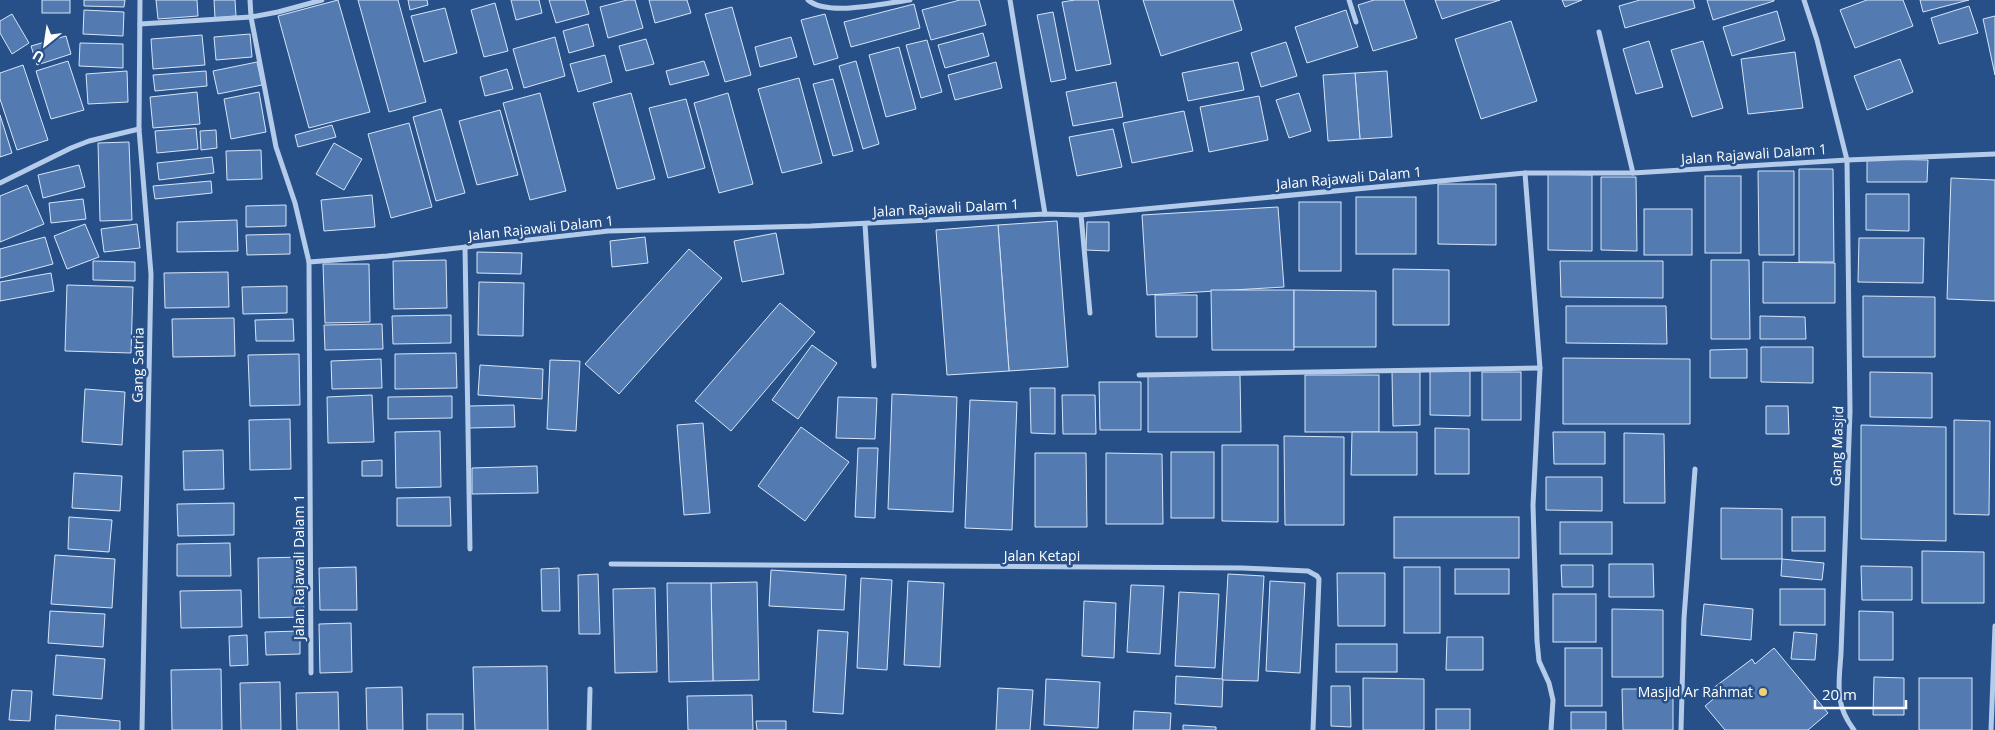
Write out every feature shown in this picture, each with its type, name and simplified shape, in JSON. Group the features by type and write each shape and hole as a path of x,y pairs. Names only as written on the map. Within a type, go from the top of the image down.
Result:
{"street":[{"name":"Gang Satria","path":"140,0 139,129 151,274 142,730"},
{"path":"250,0 251,17 276,147 295,204 309,262"},
{"path":"140,24 251,17 322,0"},
{"path":"808,0 821,6 835,9 910,0"},
{"path":"1010,0 1045,214"},
{"path":"1349,0 1356,22"},
{"name":"Gang Masjid","path":"1804,0 1847,160 1850,412 1841,654 1838,687 1843,714 1854,730"},
{"path":"1598,32 1633,173"},
{"path":"0,183 89,141 139,129"},
{"name":"Jalan Rajawali Dalam 1","path":"312,673 309,262 387,256 608,231 865,224 1045,214 1081,215 1525,173 1633,173 1847,160 1995,154"},
{"path":"1525,173 1540,368 1533,515 1537,641 1540,661 1549,682 1552,700 1551,730"},
{"path":"1081,215 1090,313"},
{"path":"865,224 874,366"},
{"path":"465,247 470,549"},
{"path":"1139,375 1540,368"},
{"path":"1681,730 1684,618 1695,469"},
{"name":"Jalan Ketapi","path":"611,564 1242,568 1308,571 1317,576 1319,580 1313,730"},
{"path":"1991,730 1995,626"},
{"path":"589,730 590,689"}],"building":[{"path":"42,0 70,0 70,13 42,13"},
{"path":"84,0 125,0 124,7 84,6"},
{"path":"156,0 197,0 198,16 158,19"},
{"path":"214,0 235,0 236,16 215,18"},
{"path":"338,0 370,112 309,128 278,16"},
{"path":"358,0 398,0 426,102 389,112"},
{"path":"408,0 427,0 428,5 410,10"},
{"path":"511,0 539,0 542,13 516,20"},
{"path":"549,0 585,0 589,14 556,23"},
{"path":"627,0 635,0 643,28 608,38 600,7"},
{"path":"649,0 687,0 691,13 655,23"},
{"path":"960,0 979,0 986,25 931,40 922,10"},
{"path":"1098,0 1111,64 1076,71 1062,2"},
{"path":"1143,0 1233,0 1242,30 1161,56"},
{"path":"1374,0 1404,0 1417,38 1373,51 1358,5"},
{"path":"1435,0 1500,0 1442,19"},
{"path":"1562,0 1582,0 1565,7"},
{"path":"1640,0 1693,0 1695,8 1625,28 1619,6"},
{"path":"1707,0 1774,0 1774,1 1713,20"},
{"path":"1867,0 1903,0 1913,26 1855,48 1840,10"},
{"path":"1920,0 1969,0 1923,12"},
{"path":"495,3 508,51 484,57 471,10"},
{"path":"914,4 920,28 851,47 844,22"},
{"path":"1969,6 1978,33 1939,44 1931,18"},
{"path":"732,7 751,75 725,82 705,14"},
{"path":"445,8 457,53 424,62 411,16"},
{"path":"84,10 124,12 123,36 83,34"},
{"path":"1346,10 1358,47 1307,63 1295,27"},
{"path":"1777,11 1785,40 1732,56 1723,27"},
{"path":"1053,12 1066,79 1051,82 1037,15"},
{"path":"12,14 29,43 12,54 0,33 0,21"},
{"path":"825,14 838,58 814,65 801,20"},
{"path":"1995,16 1995,75 1983,19"},
{"path":"1511,21 1537,101 1481,119 1455,39"},
{"path":"588,24 594,46 569,53 563,31"},
{"path":"983,33 989,56 945,68 938,45"},
{"path":"250,34 252,57 216,60 214,37"},
{"path":"202,35 205,65 153,69 151,39"},
{"path":"66,36 71,54 37,65 31,46"},
{"path":"555,37 565,76 524,88 513,49"},
{"path":"791,37 797,57 760,67 755,47"},
{"path":"646,39 654,64 626,71 619,46"},
{"path":"927,40 942,92 921,98 906,45"},
{"path":"1649,41 1663,87 1636,94 1623,49"},
{"path":"1703,41 1723,108 1692,117 1671,50"},
{"path":"1286,42 1297,76 1261,87 1251,53"},
{"path":"80,43 123,44 123,68 79,66"},
{"path":"899,47 916,109 886,117 869,55"},
{"path":"1795,52 1803,108 1748,114 1741,59"},
{"path":"605,55 612,82 578,92 570,64"},
{"path":"1900,59 1913,92 1867,110 1854,76"},
{"path":"68,61 84,110 51,119 36,71"},
{"path":"704,61 709,75 670,85 666,71"},
{"path":"856,61 879,144 863,149 839,66"},
{"path":"257,62 262,85 218,94 213,71"},
{"path":"996,62 1002,88 955,100 948,75"},
{"path":"1238,62 1244,90 1188,101 1182,73"},
{"path":"23,65 48,140 17,150 0,99 0,73"},
{"path":"507,69 513,89 485,96 480,77"},
{"path":"127,71 128,102 88,104 86,74"},
{"path":"206,71 207,86 155,91 153,75"},
{"path":"1387,71 1392,137 1360,139 1355,73"},
{"path":"1355,73 1360,139 1328,141 1323,75"},
{"path":"799,78 822,163 782,173 758,89"},
{"path":"833,79 853,151 833,156 813,84"},
{"path":"1116,82 1123,117 1073,126 1066,92"},
{"path":"197,92 200,124 153,128 150,97"},
{"path":"259,92 266,132 231,139 224,99"},
{"path":"540,93 566,191 530,200 503,103"},
{"path":"631,93 655,179 617,189 593,103"},
{"path":"728,93 753,184 719,193 694,103"},
{"path":"1299,93 1311,131 1289,138 1276,100"},
{"path":"1259,96 1268,140 1209,152 1200,107"},
{"path":"686,99 705,168 668,178 649,108"},
{"path":"441,109 465,193 436,201 413,117"},
{"path":"500,110 518,175 477,185 459,121"},
{"path":"1184,111 1193,151 1132,163 1123,123"},
{"path":"0,115 12,153 0,157"},
{"path":"409,123 432,207 391,218 368,134"},
{"path":"332,125 336,137 298,147 295,135"},
{"path":"196,128 198,149 157,153 155,131"},
{"path":"1113,129 1122,167 1077,176 1069,137"},
{"path":"216,130 217,148 201,150 200,131"},
{"path":"129,142 132,220 100,221 98,143"},
{"path":"334,143 362,159 344,190 316,174"},
{"path":"261,150 262,179 227,180 226,151"},
{"path":"212,157 214,173 159,180 157,163"},
{"path":"1867,159 1928,160 1927,182 1867,182"},
{"path":"79,165 85,187 43,198 38,175"},
{"path":"1799,169 1833,169 1834,262 1799,262"},
{"path":"1758,171 1794,171 1794,255 1759,255"},
{"path":"1548,174 1592,175 1592,251 1548,250"},
{"path":"1705,176 1741,176 1741,253 1705,253"},
{"path":"1601,177 1636,177 1637,251 1601,250"},
{"path":"1951,178 1995,180 1995,301 1947,299"},
{"path":"211,181 212,193 155,199 153,186"},
{"path":"1438,184 1496,184 1496,245 1438,244"},
{"path":"27,185 44,224 0,242 0,196"},
{"path":"1866,194 1909,194 1909,231 1866,230"},
{"path":"372,195 375,227 324,231 321,200"},
{"path":"1356,197 1416,197 1416,254 1356,254"},
{"path":"83,199 86,219 51,223 49,203"},
{"path":"1299,202 1341,202 1341,271 1299,271"},
{"path":"286,205 286,226 246,227 246,206"},
{"path":"1278,207 1284,287 1147,295 1142,215"},
{"path":"1644,209 1692,209 1692,255 1644,255"},
{"path":"237,220 238,251 177,252 177,222"},
{"path":"1057,221 1068,367 1009,371 998,225"},
{"path":"1087,222 1109,222 1109,251 1086,250"},
{"path":"85,224 99,257 67,269 54,236"},
{"path":"137,224 140,248 104,252 101,229"},
{"path":"998,225 1009,371 947,375 936,230"},
{"path":"776,233 784,274 742,282 734,241"},
{"path":"290,234 290,254 247,255 246,235"},
{"path":"45,237 53,264 0,278 0,249"},
{"path":"645,237 648,263 612,267 610,241"},
{"path":"1859,238 1924,238 1923,283 1858,282"},
{"path":"689,249 722,278 619,394 585,364"},
{"path":"477,252 522,253 521,274 477,273"},
{"path":"446,260 447,308 394,309 393,261"},
{"path":"1711,260 1749,260 1750,339 1711,339"},
{"path":"93,261 135,262 135,281 93,280"},
{"path":"1560,261 1663,261 1663,298 1561,297"},
{"path":"1763,262 1835,263 1835,303 1763,303"},
{"path":"323,264 369,264 370,322 325,323"},
{"path":"1393,269 1449,270 1449,325 1393,325"},
{"path":"228,272 229,307 165,308 164,273"},
{"path":"51,273 54,291 0,301 0,282"},
{"path":"479,282 524,283 523,336 478,335"},
{"path":"67,285 133,287 131,353 65,351"},
{"path":"287,286 287,313 243,314 242,287"},
{"path":"1211,290 1294,290 1294,350 1212,350"},
{"path":"1294,290 1376,291 1376,347 1294,347"},
{"path":"1155,295 1197,295 1197,337 1156,337"},
{"path":"1863,296 1935,297 1935,357 1863,357"},
{"path":"780,303 815,332 731,431 695,401"},
{"path":"1566,306 1666,306 1667,344 1566,343"},
{"path":"451,315 451,343 393,344 392,316"},
{"path":"1760,316 1805,317 1806,339 1760,339"},
{"path":"234,318 235,356 173,357 172,319"},
{"path":"293,319 294,341 256,341 255,320"},
{"path":"382,324 383,349 325,350 324,325"},
{"path":"812,345 837,363 798,419 772,400"},
{"path":"1761,347 1813,347 1813,383 1761,382"},
{"path":"1747,349 1747,378 1710,378 1710,350"},
{"path":"456,353 457,388 395,389 395,354"},
{"path":"299,354 300,405 250,406 248,355"},
{"path":"1563,358 1690,359 1690,424 1563,424"},
{"path":"381,359 382,388 332,389 331,361"},
{"path":"550,360 580,361 576,431 547,429"},
{"path":"480,365 543,369 542,399 478,395"},
{"path":"1430,371 1470,371 1470,416 1430,415"},
{"path":"1392,372 1420,372 1420,425 1393,426"},
{"path":"1482,372 1521,372 1521,420 1482,420"},
{"path":"1870,372 1932,373 1932,418 1870,417"},
{"path":"1240,375 1241,432 1148,432 1148,376"},
{"path":"1305,375 1379,375 1379,432 1305,432"},
{"path":"1099,382 1141,382 1141,430 1100,430"},
{"path":"1030,388 1055,388 1055,434 1031,433"},
{"path":"85,389 125,392 122,445 82,442"},
{"path":"892,394 957,397 953,512 888,509"},
{"path":"372,395 374,442 328,443 327,397"},
{"path":"1062,395 1095,395 1096,434 1063,434"},
{"path":"452,396 452,418 388,419 388,397"},
{"path":"838,397 877,398 875,439 836,438"},
{"path":"970,400 1017,402 1012,530 965,528"},
{"path":"514,405 515,427 469,428 469,406"},
{"path":"1766,406 1788,406 1789,434 1766,434"},
{"path":"290,419 291,469 250,470 249,420"},
{"path":"1954,420 1990,421 1989,515 1954,514"},
{"path":"703,423 710,513 684,515 677,425"},
{"path":"1861,425 1946,427 1946,541 1861,539"},
{"path":"801,427 849,462 805,521 758,486"},
{"path":"1435,428 1469,429 1469,474 1435,474"},
{"path":"440,431 441,487 396,488 395,432"},
{"path":"1352,432 1417,432 1417,475 1351,475"},
{"path":"1553,432 1605,432 1605,464 1554,464"},
{"path":"1624,433 1664,434 1665,503 1624,503"},
{"path":"1284,436 1344,437 1344,525 1285,525"},
{"path":"1222,445 1278,445 1278,522 1222,521"},
{"path":"858,448 878,448 875,518 855,517"},
{"path":"223,450 224,489 184,490 183,451"},
{"path":"1171,452 1214,452 1214,518 1171,518"},
{"path":"1035,453 1086,453 1087,527 1035,527"},
{"path":"1106,453 1162,454 1163,524 1106,524"},
{"path":"382,460 382,476 362,476 362,461"},
{"path":"537,466 538,493 472,494 472,468"},
{"path":"74,473 122,476 120,511 72,508"},
{"path":"1546,477 1602,477 1602,511 1546,510"},
{"path":"450,497 451,526 397,526 397,498"},
{"path":"234,503 234,535 178,536 177,504"},
{"path":"1721,508 1782,509 1782,559 1721,559"},
{"path":"69,517 112,520 109,552 68,549"},
{"path":"1394,517 1519,517 1519,558 1394,558"},
{"path":"1792,517 1825,517 1825,551 1792,551"},
{"path":"1560,522 1612,522 1612,554 1560,554"},
{"path":"230,543 231,576 177,576 177,544"},
{"path":"1922,551 1984,552 1984,603 1922,603"},
{"path":"55,555 115,559 112,608 51,604"},
{"path":"303,557 304,617 259,618 258,558"},
{"path":"1782,559 1824,563 1822,580 1781,576"},
{"path":"1609,564 1653,564 1654,597 1609,597"},
{"path":"1561,565 1593,565 1593,587 1562,587"},
{"path":"1861,566 1912,567 1912,600 1862,600"},
{"path":"356,567 357,610 320,610 319,568"},
{"path":"1404,567 1440,567 1440,633 1404,633"},
{"path":"559,568 560,611 542,611 541,569"},
{"path":"1455,569 1509,569 1509,594 1455,594"},
{"path":"771,570 846,575 844,610 769,606"},
{"path":"1337,573 1385,573 1385,626 1338,626"},
{"path":"598,574 600,634 579,634 578,575"},
{"path":"1228,574 1264,576 1258,681 1222,680"},
{"path":"861,578 892,580 887,670 857,668"},
{"path":"908,581 944,583 940,667 904,665"},
{"path":"1270,581 1305,583 1300,673 1266,671"},
{"path":"757,582 759,680 713,681 711,583"},
{"path":"667,583 711,583 713,681 669,682"},
{"path":"1131,585 1164,586 1160,654 1127,652"},
{"path":"655,588 657,672 615,673 613,589"},
{"path":"1780,589 1825,589 1825,625 1780,625"},
{"path":"241,590 242,627 181,628 180,591"},
{"path":"1179,592 1219,594 1215,668 1175,666"},
{"path":"1553,594 1596,594 1596,642 1553,642"},
{"path":"1084,601 1116,603 1114,658 1082,656"},
{"path":"1704,604 1753,609 1751,640 1701,635"},
{"path":"1612,609 1663,610 1663,677 1612,677"},
{"path":"50,611 105,614 103,647 48,643"},
{"path":"1859,611 1893,612 1893,660 1859,660"},
{"path":"351,623 352,672 320,673 319,624"},
{"path":"818,630 848,632 843,714 813,712"},
{"path":"300,631 300,654 266,655 265,632"},
{"path":"1794,632 1817,634 1815,660 1791,659"},
{"path":"247,635 248,665 230,666 229,636"},
{"path":"1447,637 1483,637 1483,670 1446,670"},
{"path":"1336,644 1397,644 1397,672 1336,672"},
{"path":"1565,648 1602,648 1602,706 1565,706"},
{"name":"Masjid Ar Rahmat","path":"1774,648 1828,713 1808,730 1725,730 1705,706 1717,696 1712,689 1752,659 1755,664"},
{"path":"56,655 105,659 102,699 53,695"},
{"path":"547,666 548,730 475,730 473,667"},
{"path":"221,669 222,730 172,730 171,670"},
{"path":"1176,676 1223,679 1222,707 1175,704"},
{"path":"1874,677 1904,678 1904,715 1873,715"},
{"path":"1363,678 1424,679 1424,730 1363,730"},
{"path":"1919,678 1972,678 1972,730 1919,730"},
{"path":"1046,679 1100,682 1098,728 1044,725"},
{"path":"280,682 281,730 241,730 240,683"},
{"path":"1331,686 1350,686 1351,727 1331,726"},
{"path":"402,687 403,730 367,730 366,688"},
{"path":"998,688 1033,690 1030,730 996,730"},
{"path":"1622,689 1673,689 1673,730 1623,730"},
{"path":"12,690 32,691 30,721 9,720"},
{"path":"338,692 339,730 297,730 296,693"},
{"path":"752,695 753,730 688,730 687,696"},
{"path":"1436,709 1470,709 1470,730 1436,730"},
{"path":"1134,711 1171,713 1170,730 1133,730"},
{"path":"1571,712 1606,712 1606,730 1571,730"},
{"path":"427,714 463,714 463,730 427,730"},
{"path":"56,715 120,721 120,730 55,730"},
{"path":"756,721 786,721 786,730 757,730"},
{"path":"1183,725 1216,727 1216,730 1183,730"}],"place":[{"name":"Masjid Ar Rahmat","path":"1763,692"}]}
